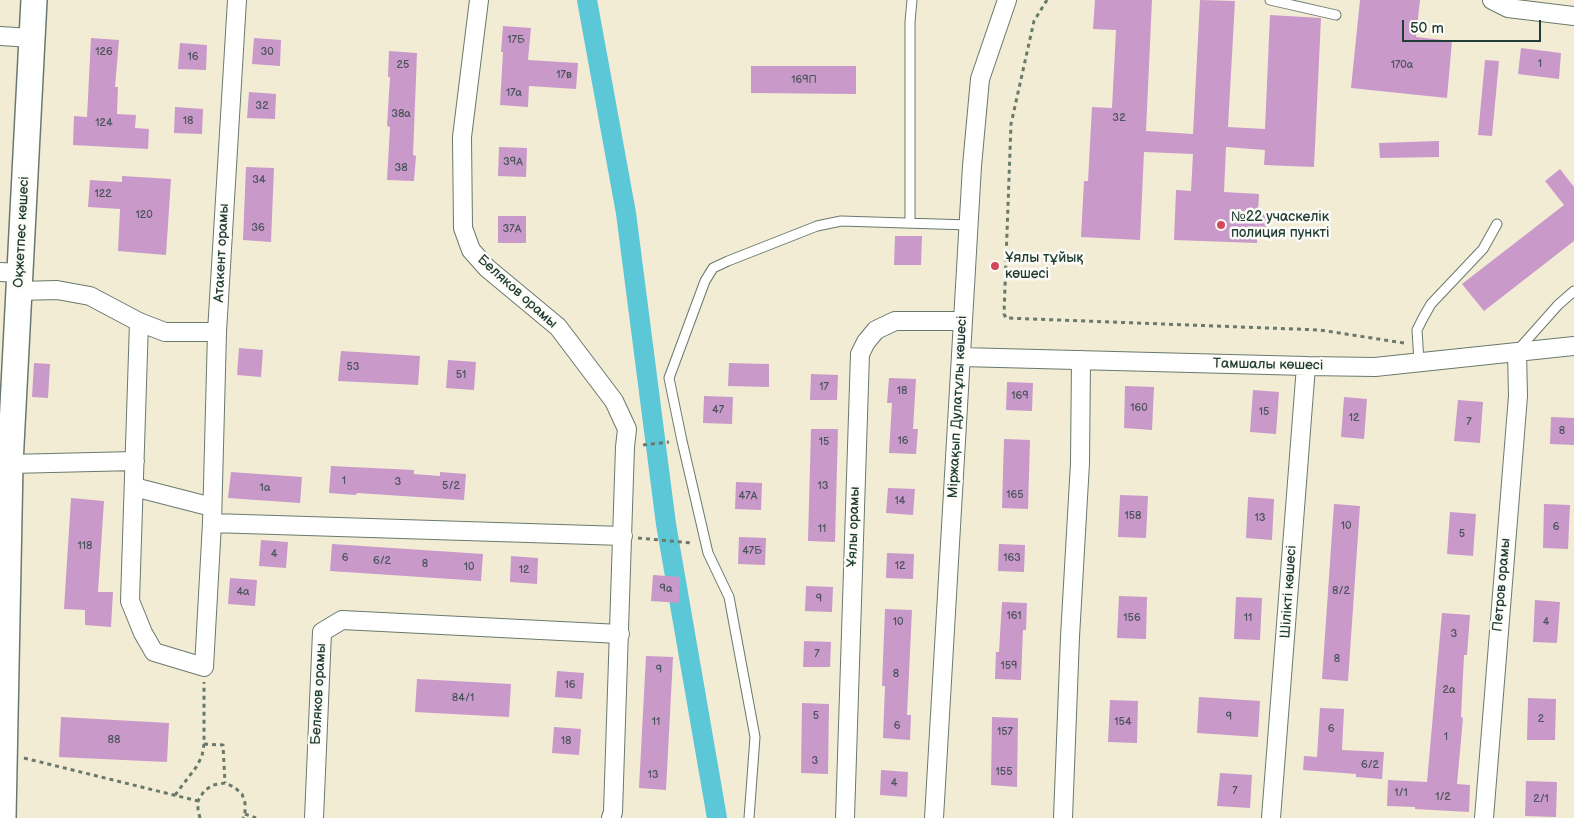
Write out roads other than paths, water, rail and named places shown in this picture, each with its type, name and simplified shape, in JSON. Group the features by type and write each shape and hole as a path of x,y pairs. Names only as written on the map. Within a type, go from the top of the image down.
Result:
{"street":[{"name":"Оқжетпес көшесі","path":"3,818 3,653 10,464 13,278 34,0"},
{"name":"Атакент орамы","path":"134,487 130,601 142,633 154,652 204,666 212,515 217,332 237,0"},
{"name":"Беляков орамы","path":"479,0 462,137 463,228 471,250 487,268 558,327 614,401 628,429 625,446 620,634 613,812 611,818"},
{"name":"Міржақып Дулатұлы көшесі","path":"934,818 963,321 980,79 1007,0"},
{"path":"1492,0 1508,8 1574,16"},
{"path":"0,36 32,38"},
{"path":"13,278 56,290 90,296 139,322 165,332 217,332"},
{"name":"Ұялы орамы","path":"844,818 860,354 866,342 876,330 895,321 963,321"},
{"path":"139,322 134,487 212,515 623,536"},
{"name":"Тамшалы көшесі","path":"961,357 1375,366 1419,353 1517,352 1574,346"},
{"name":"Петров орамы","path":"1484,818 1518,396 1517,352"},
{"path":"1063,818 1070,637 1080,463 1081,360"},
{"name":"Шілікті көшесі","path":"1271,818 1306,366"},
{"path":"10,464 134,461"},
{"name":"Беляков орамы","path":"314,818 322,632 342,620 620,634"}],"lane":[{"path":"910,223 910,22 912,0"},
{"path":"1270,0 1336,15"},
{"path":"749,818 755,737 729,596 708,553 669,378 705,281 713,268 728,260 817,226 841,221 969,225"},
{"path":"1419,353 1417,330 1431,304 1483,249 1497,224"},
{"path":"1517,352 1558,305 1574,291"}],"waterway":[{"path":"587,0 626,213 666,524 717,818"}],"place":[{"name":"№22 учаскелік полиция пункті","path":"1221,225"},
{"name":"Ұялы тұйық көшесі","path":"995,266"}]}
